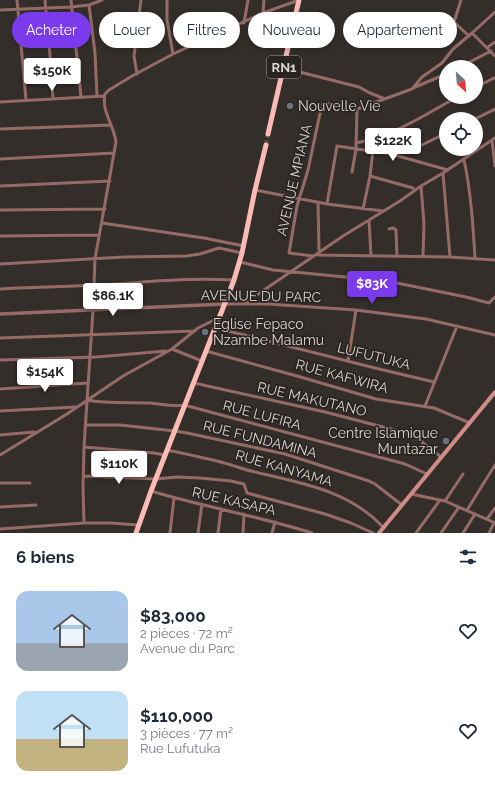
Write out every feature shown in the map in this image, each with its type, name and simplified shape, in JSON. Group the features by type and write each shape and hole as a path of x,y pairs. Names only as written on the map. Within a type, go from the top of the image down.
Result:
{"highway":[{"name":"RN1","path":"268,134 299,0"},
{"path":"136,533 234,280 244,246 266,145"}],"main road":[{"path":"380,533 441,457 495,394"}],"street":[{"path":"17,0 26,100"},
{"path":"45,0 53,99"},
{"path":"71,0 81,97"},
{"path":"0,10 71,7 89,5 102,0"},
{"path":"137,74 134,56 141,0"},
{"path":"167,0 167,20 173,54"},
{"path":"244,22 248,0"},
{"path":"263,12 264,0"},
{"path":"268,12 299,0"},
{"path":"461,0 454,22 469,36"},
{"path":"89,5 95,53 97,96"},
{"path":"412,89 422,77 442,63 453,49 495,12"},
{"path":"84,523 84,447 91,334 94,310 95,259 116,142 115,135 106,113 104,96 109,90 173,54 248,20"},
{"path":"472,33 488,47 495,56"},
{"path":"488,47 495,42"},
{"path":"474,60 491,51"},
{"path":"284,68 359,87 370,93 385,98"},
{"path":"352,172 356,149 357,109 412,89 439,77"},
{"path":"483,84 494,78"},
{"path":"0,102 104,96"},
{"name":"AVENUE MPIANA","path":"317,254 289,253 322,104 328,103 357,109"},
{"path":"356,143 377,138 397,130 445,104"},
{"path":"483,115 495,109"},
{"path":"0,129 111,125"},
{"path":"422,145 439,136"},
{"path":"245,303 291,271 421,186 464,160 494,139"},
{"path":"494,139 495,166"},
{"path":"327,204 337,146 373,150 448,170"},
{"path":"363,209 370,176 373,150"},
{"path":"0,159 114,153"},
{"path":"464,160 469,182 475,258"},
{"path":"443,173 450,256"},
{"path":"370,176 415,190"},
{"path":"0,186 110,181"},
{"path":"421,186 424,224 423,256"},
{"path":"255,190 327,204 384,211"},
{"path":"317,254 319,242 318,202"},
{"path":"0,210 105,209"},
{"path":"369,220 371,256"},
{"path":"102,223 204,238 244,246"},
{"path":"388,229 393,228 396,230 397,256"},
{"path":"0,236 99,235"},
{"path":"0,264 156,255 186,256 200,254 219,248 242,253"},
{"path":"317,254 450,256 495,260"},
{"path":"240,262 273,270 387,281 489,303 495,297"},
{"path":"0,289 181,280 234,280"},
{"name":"AVENUE DU PARC","path":"0,314 245,303 356,310 426,319 495,335"},
{"path":"348,361 356,310"},
{"path":"0,456 123,376 170,350 194,331 220,317"},
{"path":"425,406 457,326"},
{"name":"LUFUTUKA","path":"216,328 434,382"},
{"path":"0,338 194,331"},
{"path":"0,360 90,357 170,350 202,362"},
{"name":"RUE KAFWIRA","path":"206,351 376,399 425,406 445,412 470,423"},
{"path":"0,389 88,383"},
{"name":"RUE MAKUTANO","path":"194,383 325,412 410,434 441,457"},
{"name":"RUE LUFIRA","path":"87,400 106,403 146,403 184,406 405,464 427,474"},
{"path":"0,411 78,406"},
{"path":"85,425 120,425 175,431"},
{"name":"RUE FUNDAMINA","path":"175,431 304,459 375,484 402,505"},
{"path":"0,435 36,432"},
{"path":"84,447 166,453"},
{"name":"RUE KANYAMA","path":"166,453 222,462 248,471 314,486 356,504 376,519 384,528"},
{"path":"467,510 495,465"},
{"path":"445,501 463,474"},
{"path":"83,476 156,479 177,477 200,478 244,484 247,493 325,514 373,533"},
{"path":"0,483 30,483"},
{"name":"RUE KASAPA","path":"151,491 174,498 275,522 312,533"},
{"path":"411,494 445,501 495,523 489,533"},
{"path":"170,533 174,498"},
{"path":"416,533 440,500"},
{"path":"198,533 202,504"},
{"path":"0,507 36,505"},
{"path":"441,533 459,507"},
{"path":"486,519 495,508"},
{"path":"218,533 221,509"},
{"path":"243,533 244,514"},
{"path":"463,533 475,514"},
{"path":"272,533 275,522"},
{"path":"0,529 84,523 138,525"}],"tunnel":[{"path":"266,145 268,134"}],"place":[{"name":"Nouvelle Vie","path":"290,106"},
{"name":"Eglise Fepaco Nzambe Malamu","path":"205,332"},
{"name":"Centre Islamique Muntazar","path":"446,441"}]}
